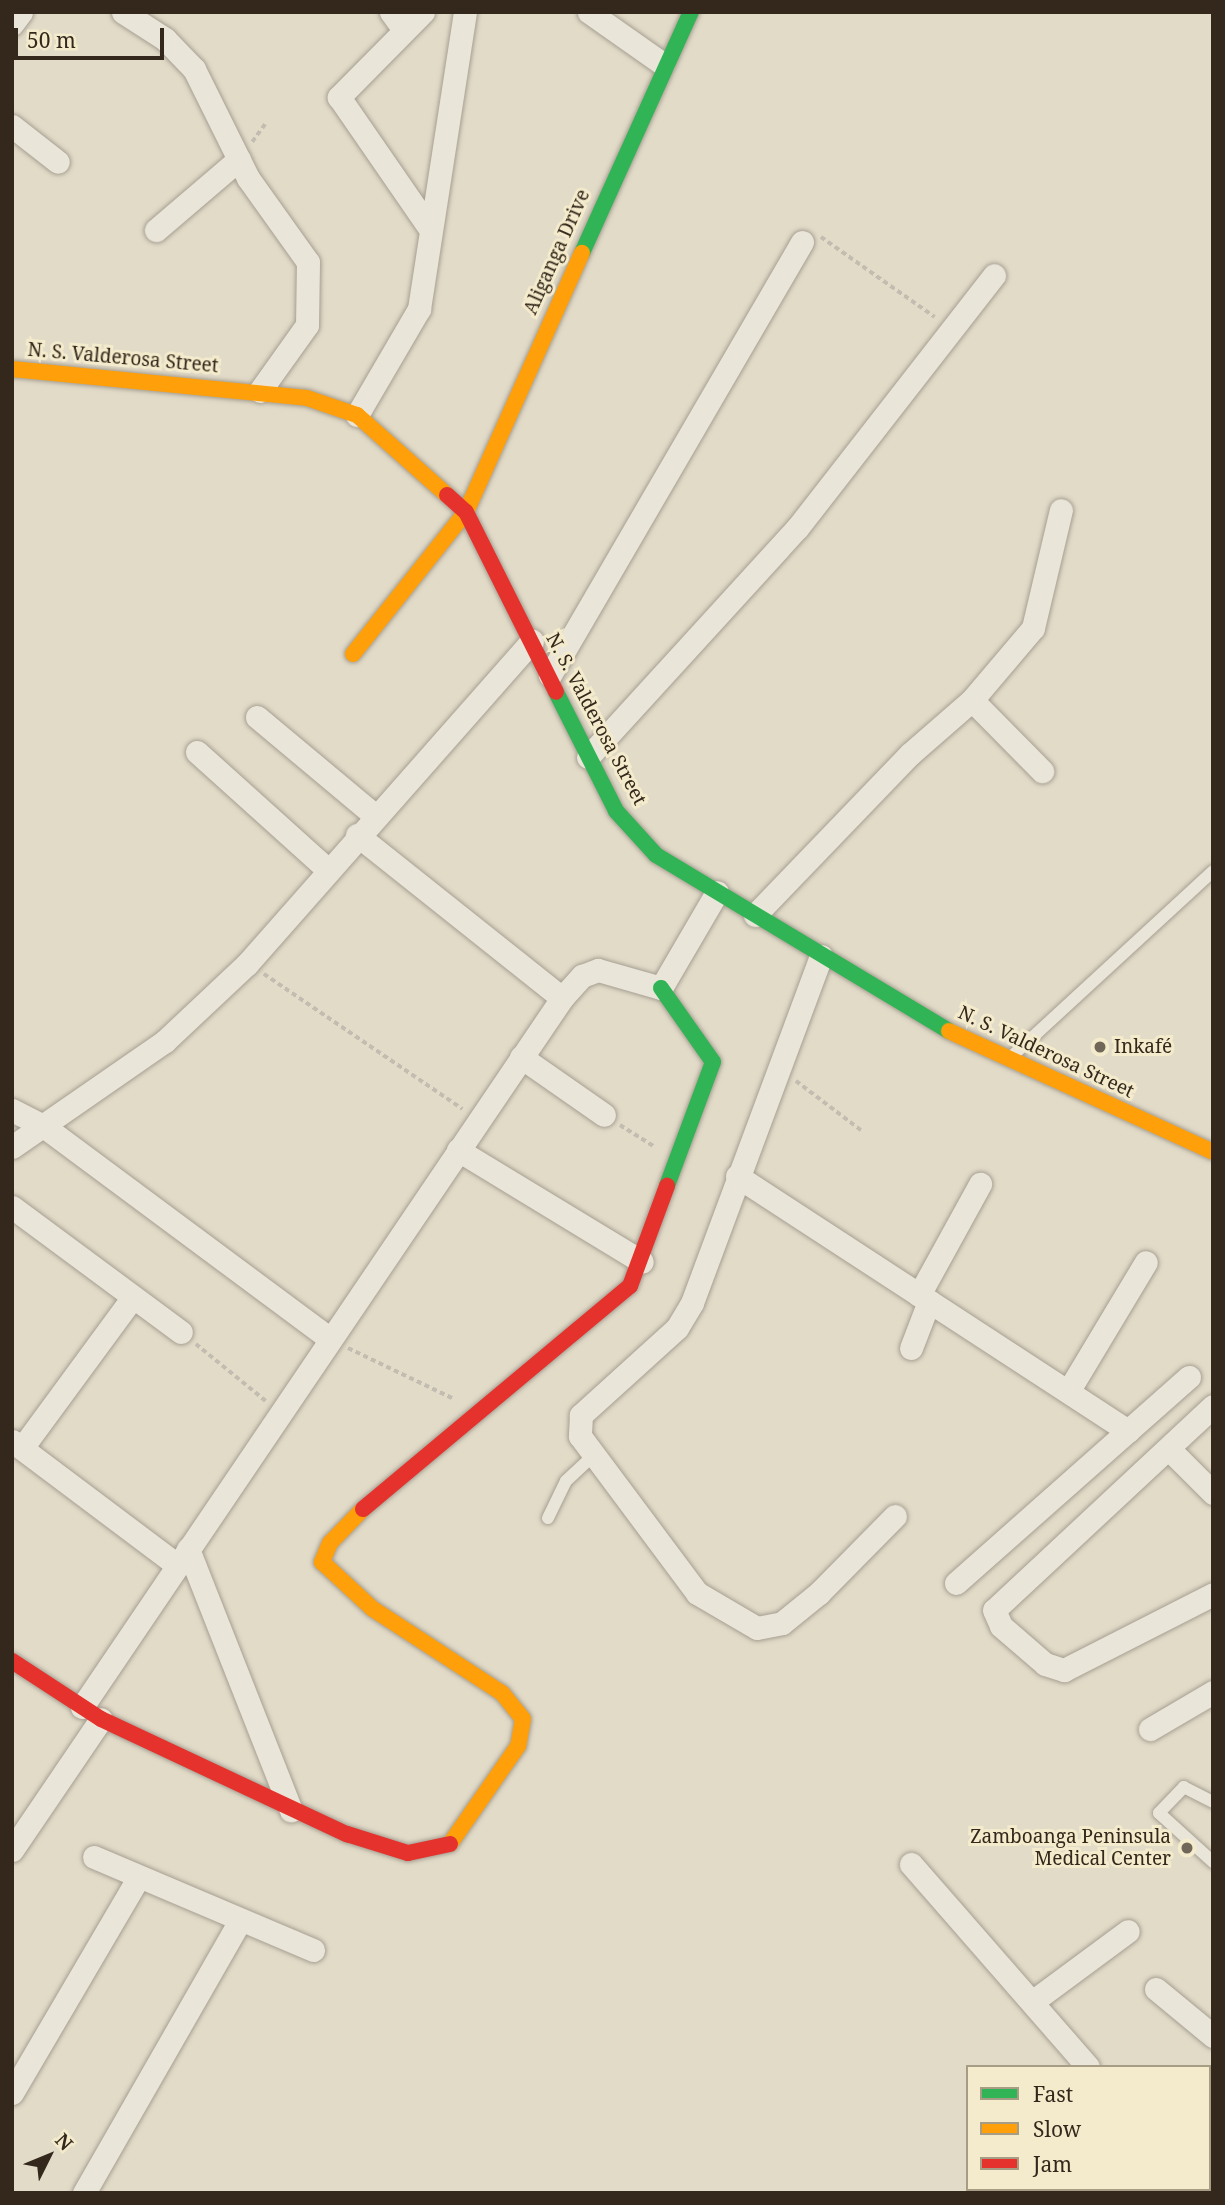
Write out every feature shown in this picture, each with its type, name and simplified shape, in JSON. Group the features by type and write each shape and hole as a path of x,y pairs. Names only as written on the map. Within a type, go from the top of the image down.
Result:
{"street":[{"path":"12,24 22,12"},
{"path":"123,12 165,39 194,69 239,159 308,262 310,281 307,325 260,391"},
{"path":"423,12 398,21 339,97 428,226"},
{"path":"357,415 419,309 428,226 464,12"},
{"path":"589,12 663,64"},
{"name":"Aliganga Drive","path":"353,654 467,512 663,64 691,12"},
{"path":"12,127 58,162"},
{"path":"156,230 239,159"},
{"path":"550,675 802,242"},
{"path":"588,757 798,527 994,275"},
{"name":"N. S. Valderosa Street","path":"12,369 260,391 307,398 357,415 467,512 616,811 656,855 821,956 1009,1058 1213,1152"},
{"path":"755,915 911,754 972,700 1033,628 1061,510"},
{"path":"12,1147 166,1041 247,964 374,815 531,641"},
{"path":"972,700 1042,771"},
{"path":"257,717 374,815"},
{"path":"197,752 328,870"},
{"path":"357,835 562,998"},
{"path":"661,988 717,892"},
{"path":"821,956 784,1071 737,1176 684,1318 581,1415 580,1436 592,1457 697,1593 757,1628 782,1623 810,1600 895,1516"},
{"path":"12,1661 92,1713 290,1810 386,1848 427,1853 452,1844 467,1827 518,1746 523,1719 502,1693 373,1609 322,1562 330,1543 373,1498 479,1410 613,1305 642,1262 713,1058 661,988 598,970 582,976 562,998 183,1557 92,1713 12,1850"},
{"path":"521,1057 604,1115"},
{"path":"12,1110 43,1125 330,1339"},
{"path":"458,1150 642,1262"},
{"path":"737,1176 1069,1390 1128,1431"},
{"path":"911,1348 924,1298 980,1184"},
{"path":"12,1207 181,1332"},
{"path":"1069,1390 1146,1262"},
{"path":"134,1297 17,1444 183,1557 290,1810"},
{"path":"956,1583 1189,1377"},
{"path":"1213,1406 1170,1450 1001,1598 995,1617 1045,1664 1064,1670 1213,1594"},
{"path":"1170,1450 1213,1493"},
{"path":"1150,1729 1213,1692"},
{"path":"94,1857 138,1878 313,1950"},
{"path":"911,1864 1086,2065"},
{"path":"12,2093 138,1878"},
{"path":"84,2193 240,1921"},
{"path":"1032,2002 1128,1931"},
{"path":"1156,1989 1213,2036"}],"lane":[{"path":"1009,1058 1213,871"},
{"path":"548,1518 566,1481 592,1457"},
{"path":"1213,1802 1184,1787 1159,1813 1213,1862"}],"path":[{"path":"802,242 810,234 831,242 953,331"},
{"path":"247,964 478,1119"},
{"path":"784,1071 862,1131"},
{"path":"604,1115 679,1162"},
{"path":"181,1332 281,1412"},
{"path":"330,1339 479,1410"}],"traffic: fast":[{"path":"582,253 691,12"},
{"path":"556,692 616,811 656,855 949,1031"},
{"path":"661,988 713,1062 667,1186"}],"traffic: slow":[{"path":"353,654 466,512 582,253"},
{"path":"12,369 307,398 357,415 447,495"},
{"path":"949,1031 1213,1152"},
{"path":"363,1509 330,1543 322,1562 373,1609 502,1693 523,1719 518,1746 450,1844"}],"traffic: jam":[{"path":"447,495 466,512 556,692"},
{"path":"363,1509 630,1286 667,1186"},
{"path":"12,1661 101,1719 347,1834 408,1853 450,1844"}],"place":[{"name":"Inkafé","path":"1100,1047"},
{"name":"Zamboanga Peninsula Medical Center","path":"1187,1848"}]}
